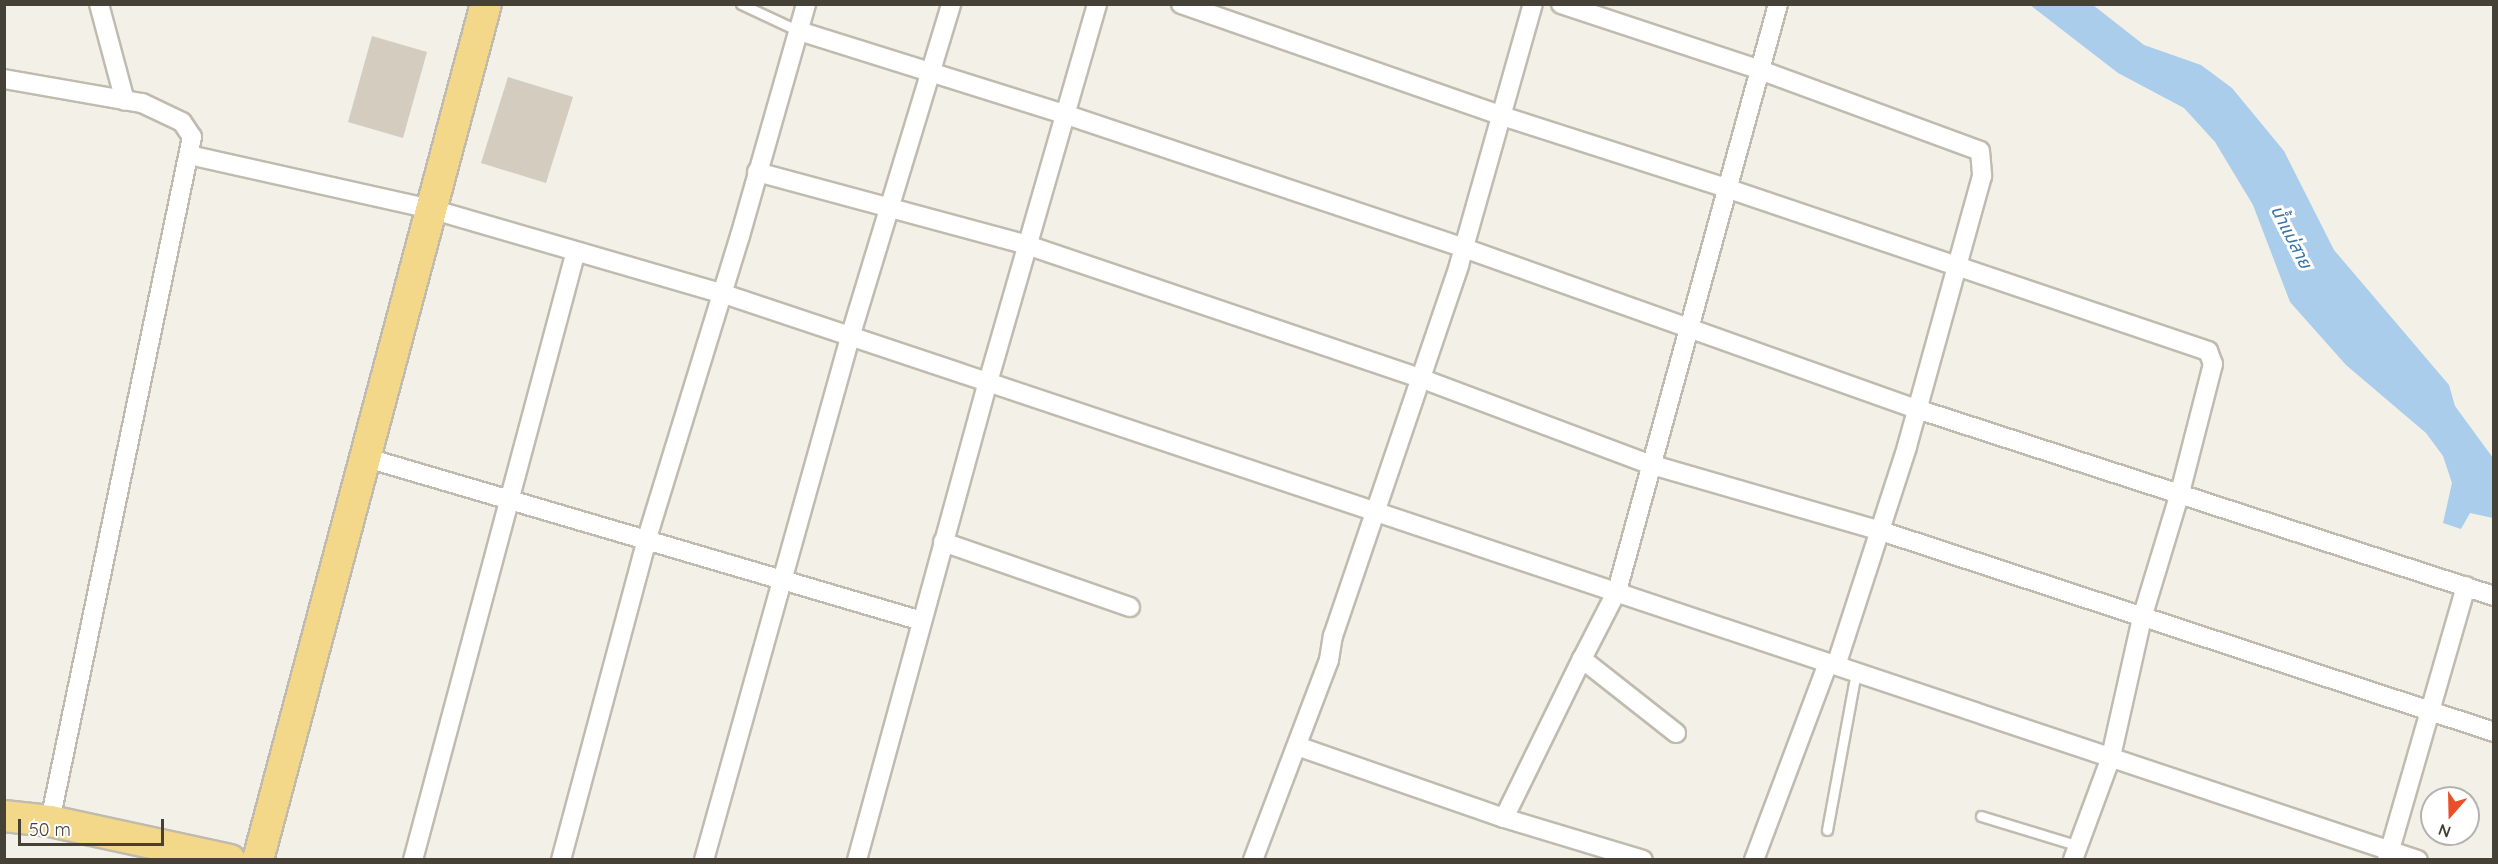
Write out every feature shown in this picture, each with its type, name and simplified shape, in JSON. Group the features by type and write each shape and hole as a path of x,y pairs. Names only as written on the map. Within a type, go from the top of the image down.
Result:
{"highway":[{"path":"258,860 486,4"},
{"path":"4,816 50,820 230,860"}],"street":[{"path":"99,4 125,101"},
{"path":"561,860 647,538 806,4"},
{"path":"704,860 851,334 951,4"},
{"path":"857,860 943,542 1097,4"},
{"path":"1181,4 1499,115 1729,189 2208,351 2213,364 2179,496 2142,618 2111,757 2074,852"},
{"path":"1253,860 1297,746 1464,248 1499,115 1533,4"},
{"path":"1561,4 1760,70 1980,151 1982,176 1881,531 1832,664 1754,860"},
{"path":"1504,818 1617,591 1649,464 1729,189 1778,4"},
{"path":"799,31 1064,114 1464,248 1689,331 1917,409 2179,496 2493,596"},
{"path":"4,79 142,103 182,122 192,137 50,820"},
{"path":"189,155 269,170 333,188 431,209 721,293 851,334 988,382 2111,757 2389,855 2418,860"},
{"path":"757,172 890,206 1027,245 1420,378 1649,464 1881,531 2429,713 2493,732"},
{"path":"413,860 576,251"},
{"path":"366,458 511,498 922,621"},
{"path":"943,542 1130,607"},
{"path":"2389,855 2466,586"},
{"path":"1582,659 1676,733"},
{"path":"1297,746 1504,818 1642,860"}],"lane":[{"path":"741,4 799,31"},
{"path":"1827,830 1856,672"},
{"path":"1981,816 2074,852"}],"water":[{"name":"น้ำแม่สาย","path":"2030,5 2093,5 2144,45 2201,65 2232,88 2284,151 2334,250 2449,385 2455,406 2493,458 2493,518 2470,513 2461,529 2443,523 2452,483 2443,456 2426,433 2346,365 2290,302 2253,205 2215,142 2184,108 2118,73"}],"building":[{"path":"372,36 427,52 403,138 348,122"},
{"path":"508,77 573,97 546,183 481,163"}]}
